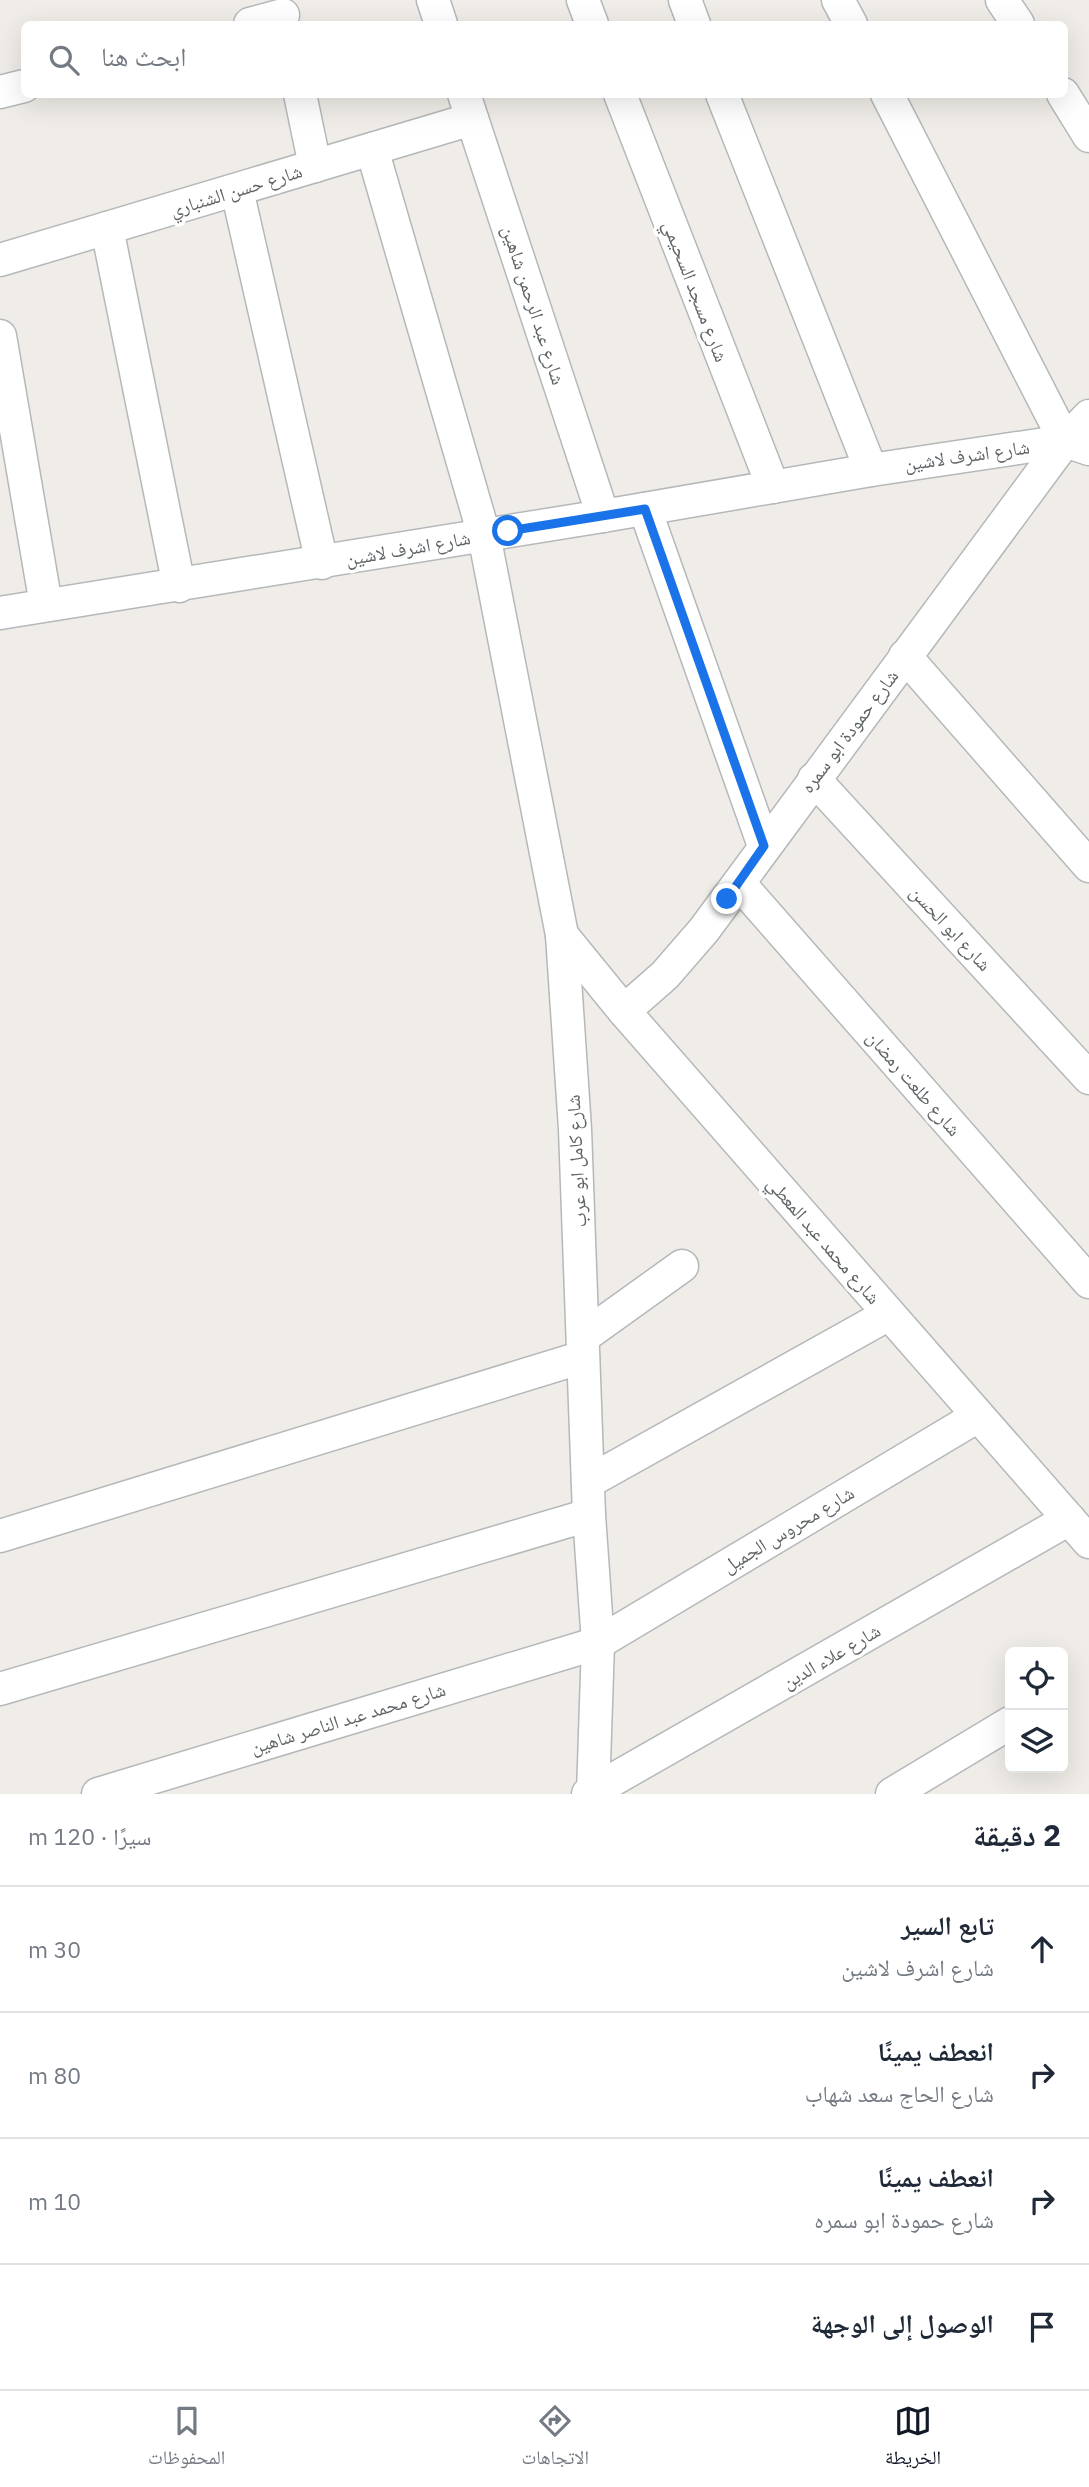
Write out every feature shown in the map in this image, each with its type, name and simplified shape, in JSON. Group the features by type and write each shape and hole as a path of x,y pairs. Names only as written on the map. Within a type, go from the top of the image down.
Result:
{"street":[{"path":"433,0 440,21"},
{"path":"583,0 591,21"},
{"path":"685,0 693,21"},
{"path":"838,0 849,21"},
{"path":"1002,0 1016,21"},
{"path":"259,21 282,13"},
{"path":"0,92 21,87"},
{"path":"301,98 315,166"},
{"name":"شارع مسجد السحيمي","path":"622,98 773,487"},
{"path":"724,98 871,470"},
{"path":"889,98 1077,445"},
{"path":"1065,98 1089,136"},
{"name":"شارع حسن الشنباري","path":"0,260 372,149 468,107"},
{"name":"شارع عبد الرحمن شاهين","path":"468,107 603,516"},
{"name":"شارع كامل ابو عرب","path":"372,149 484,535 562,935 575,1129 589,1515 598,1643 591,1794"},
{"path":"237,190 322,563"},
{"path":"107,228 180,586"},
{"path":"0,337 46,605"},
{"name":"شارع حمودة ابو سمره","path":"624,1011 665,975 704,930 905,656 1077,445 1089,416"},
{"name":"شارع اشرف لاشين","path":"0,613 322,563 871,470 1077,445"},
{"path":"645,509 764,846"},
{"path":"905,656 1089,866"},
{"name":"شارع ابو الحسن","path":"814,779 1089,1078"},
{"name":"شارع طلعت رمضان","path":"739,883 1089,1282"},
{"name":"شارع محمد عبد المعطي","path":"562,935 624,1011 1079,1531"},
{"path":"0,1536 583,1347 682,1266"},
{"path":"588,1482 888,1314"},
{"name":"شارع محروس الجميل","path":"598,1643 978,1416"},
{"path":"0,1689 589,1515"},
{"name":"شارع علاء الدين","path":"591,1794 1079,1531"},
{"name":"شارع محمد عبد الناصر شاهين","path":"98,1794 598,1643"},
{"path":"892,1794 1005,1726"}],"route":[{"path":"508,531 645,509 764,846 727,899"}]}
